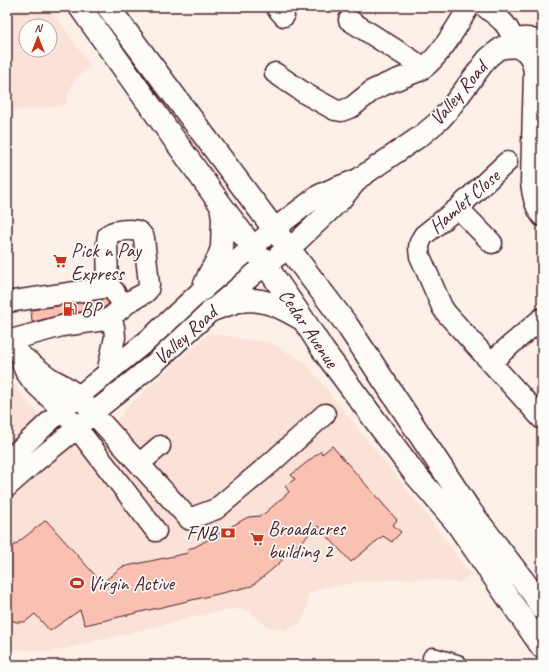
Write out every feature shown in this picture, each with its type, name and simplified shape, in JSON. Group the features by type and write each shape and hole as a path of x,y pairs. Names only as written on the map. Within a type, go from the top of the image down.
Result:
{"main road":[{"name":"Cedar Avenue","path":"80,7 221,205 265,264 323,350 415,474 456,522 542,647"},
{"name":"Cedar Avenue","path":"108,7 274,230 347,325 471,512 532,592 542,608"},
{"path":"203,289 222,248 223,218 221,205"},
{"path":"212,310 240,301 254,300 264,301 303,319"}],"street":[{"path":"275,72 306,94 335,110 341,111 352,107 373,90 419,71 425,67 431,62 446,43 469,7"},
{"path":"485,7 506,26 510,45"},
{"path":"350,20 425,67"},
{"path":"510,45 521,38 538,41 542,44"},
{"name":"Valley Road","path":"7,461 62,410 149,339 203,289 252,247 319,195 358,179 422,135 448,111 487,59 510,45"},
{"path":"510,45 525,52 529,56 532,63 534,74 536,158 530,181 535,204 542,216"},
{"name":"Hamlet Close","path":"491,362 442,307 418,249 424,235 458,208 507,162"},
{"name":"Valley Road","path":"7,486 77,428 92,413 156,362 212,310 265,264 298,240 332,210 358,179"},
{"path":"458,208 492,243"},
{"path":"13,341 62,326 116,317 145,293 149,287 148,267 144,238 141,233 137,231 116,231 108,236 108,288"},
{"path":"7,302 58,294 113,288 116,317 115,337 107,373"},
{"path":"116,317 127,333 149,339"},
{"path":"542,318 491,362 542,419"},
{"path":"13,341 50,378 63,384 79,396 92,413 189,519 216,509 227,501 325,414"},
{"path":"13,341 26,371 33,382 62,410 77,428 156,531"},
{"path":"122,445 116,431 114,418 116,411 134,380"},
{"path":"139,464 160,446"},
{"path":"433,658 457,665"}],"shaded area":[{"path":"7,7 49,7 57,18 18,18 18,58 58,58 58,20 91,66 75,79 69,92 66,105 7,112"},
{"path":"209,333 271,343 305,362 420,506 470,574 460,583 424,579 404,579 366,581 324,588 308,595 306,612 303,619 296,626 286,630 268,627 248,610 237,609 216,612 51,652 7,648 7,375 29,404 79,449 120,417 127,407"}],"building":[{"path":"106,299 109,304 102,309 60,315 32,322 31,310"},
{"name":"Broadacres building 2","path":"332,446 397,520 393,525 401,532 392,542 383,536 351,562 318,526 276,566 252,586 85,625 80,610 50,631 35,614 25,622 16,622 7,618 7,551 46,520 102,583 122,567 188,553 187,549 195,547 248,517 260,516 264,514 289,492 285,486 295,479 291,475 321,451 322,454"}],"place":[{"name":"Pick n Pay Express","path":"60,261"},
{"name":"BP","path":"70,309"},
{"name":"FNB","path":"228,533"},
{"name":"Broadacres building 2","path":"257,539"},
{"name":"Virgin Active","path":"77,583"}]}
